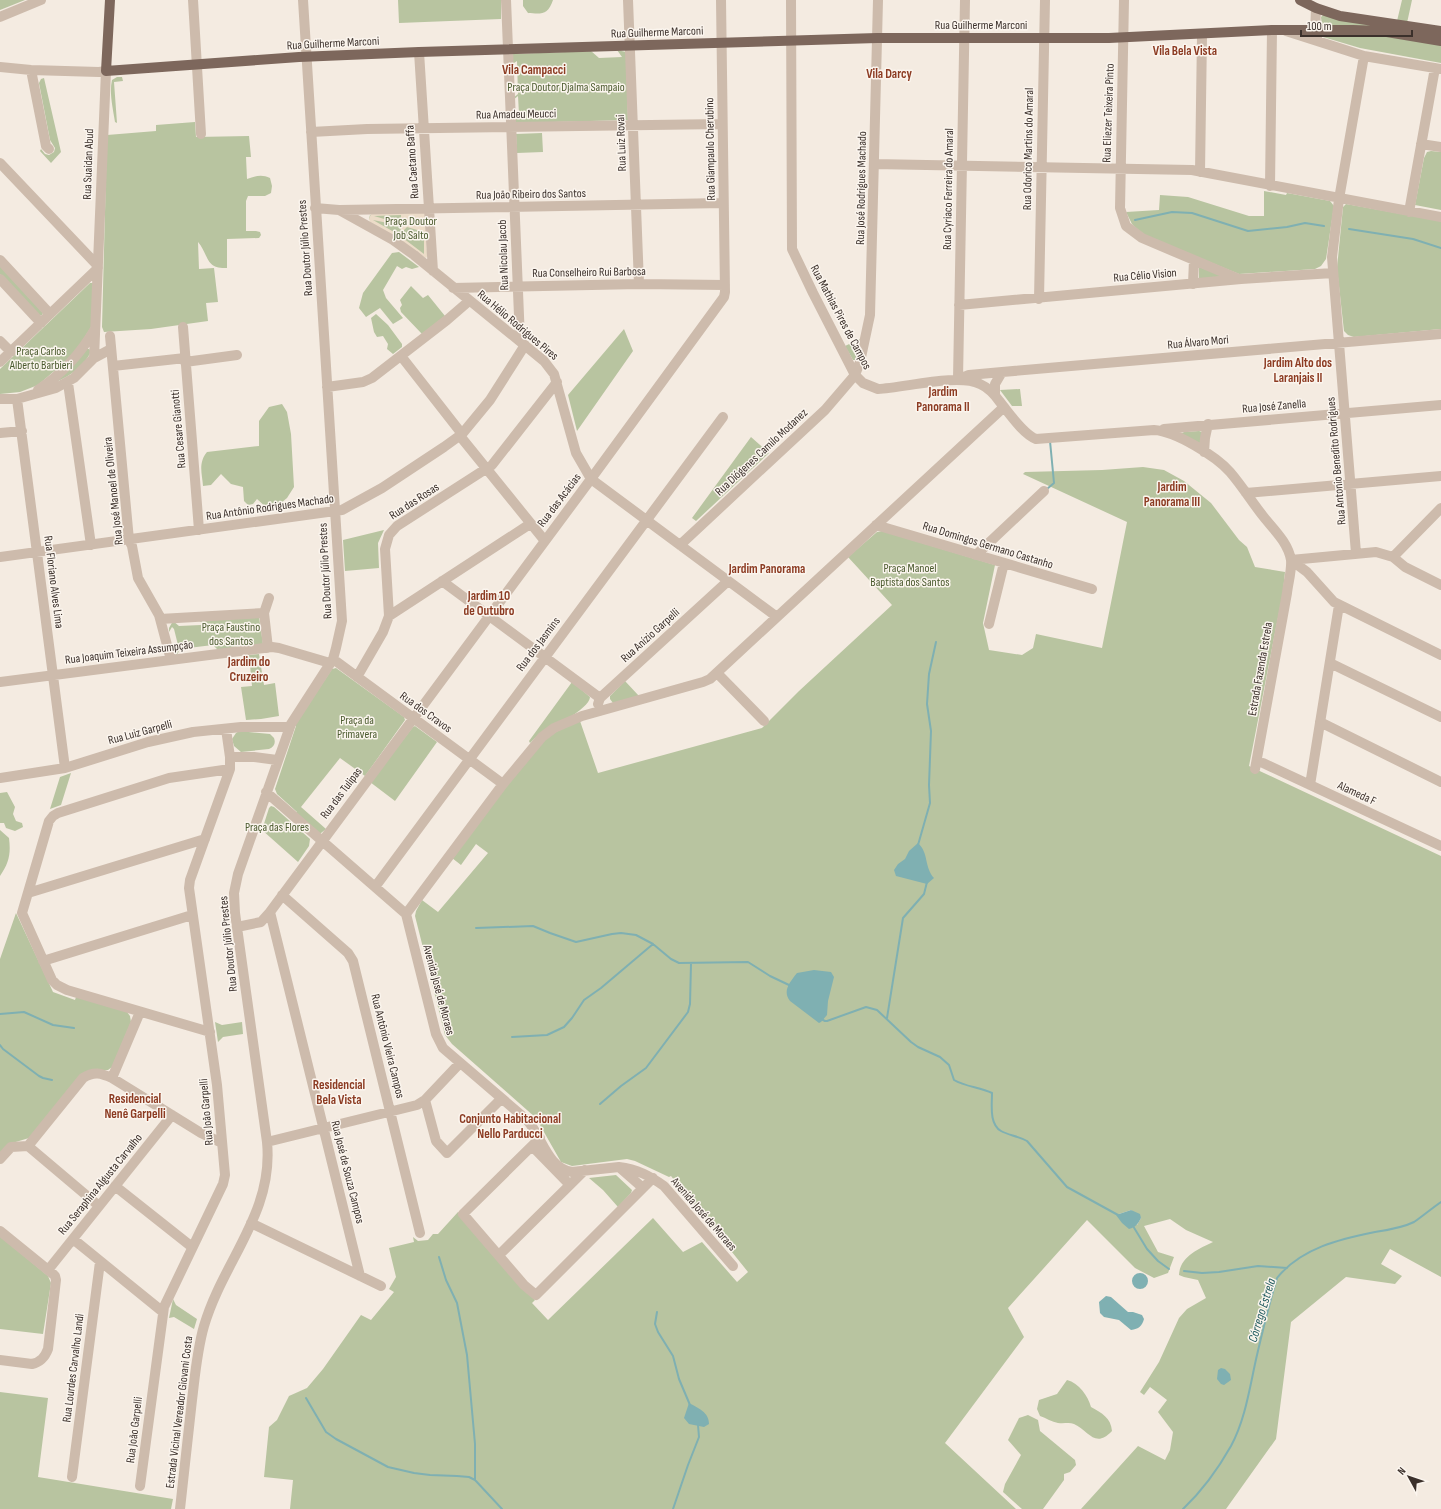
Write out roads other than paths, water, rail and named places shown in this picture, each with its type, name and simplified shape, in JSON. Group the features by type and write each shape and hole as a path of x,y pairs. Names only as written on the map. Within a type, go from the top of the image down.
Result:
{"main road":[{"name":"Rua Suaidan Abud","path":"106,71 110,0"},
{"path":"1300,0 1316,8 1340,16 1441,31"},
{"name":"Rua Guilherme Marconi","path":"106,71 306,56 877,38 1123,38 1202,35 1272,30 1368,30 1441,41"}],"street":[{"path":"0,17 41,0"},
{"path":"193,0 201,134"},
{"name":"Rua Doutor Júlio Prestes","path":"236,1254 252,1224 260,1203 267,1180 269,1162 234,902 238,874 277,760 293,719 331,661 341,628 342,613 315,208 303,0"},
{"name":"Rua Nicolau Jacob","path":"506,0 517,287 522,343"},
{"name":"Rua Luiz Rovai","path":"628,0 639,284"},
{"name":"Rua Giampaulo Cherubino","path":"721,0 724,297"},
{"name":"Rua Mathias Pires de Campos","path":"791,0 792,250 855,375 863,383 878,389 958,379 979,383 994,395 1026,432 1036,439 1156,430 1175,435 1204,452 1228,470 1280,536 1291,560 1290,573"},
{"name":"Rua José Rodrigues Machado","path":"855,375 870,315 878,0"},
{"name":"Rua Cyriaco Ferreira do Amaral","path":"958,379 965,0"},
{"name":"Rua Odorico Martins do Amaral","path":"1039,299 1045,0"},
{"name":"Rua Eliezer Teixeira Pinto","path":"1124,0 1120,169 1120,208 1122,219 1126,226 1142,238 1194,260"},
{"path":"1316,8 1316,37 1320,43"},
{"path":"1270,186 1272,30"},
{"path":"1284,30 1320,43 1364,56 1438,69 1421,144 1409,212"},
{"path":"1200,172 1202,35"},
{"name":"Rua Caetano Baffa","path":"419,52 433,271"},
{"name":"Rua Antonio Benedito Rodrigues","path":"1356,553 1332,257 1339,199 1364,56"},
{"name":"Rua Guilherme Marconi","path":"0,67 34,70 106,71"},
{"path":"34,70 46,146 49,149"},
{"name":"Rua Suaidan Abud","path":"94,358 106,71"},
{"name":"Rua Amadeu Meucci","path":"311,132 722,124"},
{"path":"1421,144 1441,147"},
{"path":"0,163 98,267 0,362"},
{"path":"874,164 1192,170 1270,186 1441,217"},
{"name":"Rua João Ribeiro dos Santos","path":"339,210 724,203"},
{"name":"Rua Hélio Rodrigues Pires","path":"315,208 339,210 400,245 548,364 557,382 576,453 591,479 777,617"},
{"path":"368,226 366,218 372,209"},
{"path":"0,260 50,314"},
{"path":"1194,284 1194,260 1241,279"},
{"name":"Rua Célio Vision","path":"959,305 1039,299 1241,279 1333,273"},
{"path":"0,279 41,323"},
{"name":"Rua Conselheiro Rui Barbosa","path":"453,288 639,284 725,286"},
{"name":"Rua das Acácias","path":"413,718 724,297"},
{"path":"327,387 368,381 469,300"},
{"name":"Rua Cesare Gianotti","path":"183,327 199,530"},
{"path":"32,394 50,382 68,365 85,345 96,328"},
{"name":"Rua Álvaro Mori","path":"958,379 969,375 1441,334"},
{"path":"0,341 11,352"},
{"path":"95,341 111,342"},
{"path":"0,399 17,399 68,383 82,372 111,342"},
{"name":"Rua José Manoel de Oliveira","path":"111,342 129,540 132,546 138,578 160,619 171,660"},
{"name":"Rua Antônio Rodrigues Machado","path":"0,557 335,512 344,509 382,488 461,435 490,400 522,343"},
{"path":"113,366 237,355"},
{"path":"401,356 487,469 545,541"},
{"path":"994,395 995,384 1002,372"},
{"name":"Rua Diógenes Camilo Modanez","path":"680,545 809,425 855,375"},
{"name":"Rua das Rosas","path":"357,677 383,632 389,616 385,549 389,536 397,526 487,469 496,461 557,382"},
{"path":"68,383 91,545"},
{"name":"Rua Floriano Alves Lima","path":"17,399 65,768"},
{"name":"Rua José Zanella","path":"1156,430 1208,424 1441,405"},
{"path":"266,792 406,914 503,784 535,743 542,737 562,724 582,716 710,679 1004,407"},
{"name":"Rua dos Jasmins","path":"375,887 723,417"},
{"path":"1204,452 1208,424"},
{"path":"0,433 22,431"},
{"path":"1246,493 1441,476"},
{"path":"976,555 1044,492"},
{"path":"1393,557 1441,508"},
{"path":"389,616 530,524"},
{"name":"Rua Domingos Germano Castanho","path":"876,525 1092,590"},
{"path":"1291,560 1376,552 1393,557 1405,567 1441,585"},
{"path":"1291,560 1306,572 1332,600 1339,605 1441,655"},
{"path":"989,624 1004,563"},
{"name":"Estrada Fazenda Estrela","path":"1259,766 1290,573"},
{"path":"442,581 600,698"},
{"name":"Rua Anízio Garpelli","path":"595,713 600,698 728,581"},
{"path":"268,648 264,613 269,598"},
{"path":"1310,785 1339,605"},
{"path":"160,619 264,613"},
{"name":"Rua Joaquim Teixeira Assumpção","path":"0,682 268,648 279,648 331,661"},
{"name":"Rua dos Cravos","path":"331,661 357,677 503,784"},
{"path":"1330,663 1441,718"},
{"path":"717,673 764,721"},
{"name":"Rua das Tulipas","path":"261,922 270,912 413,718"},
{"path":"1320,722 1441,782"},
{"name":"Rua Luiz Garpelli","path":"0,778 65,768 163,738 193,732 241,727 290,726"},
{"name":"Rua João Garpelli","path":"140,1486 162,1312 224,1180 217,1085 192,915 190,880 230,769 226,729"},
{"path":"230,757 254,757 277,760"},
{"name":"Alameda F","path":"1259,766 1310,785 1441,846"},
{"path":"210,1032 62,988 52,980 23,917 23,910 49,821 52,816 169,778 230,769"},
{"path":"28,893 205,839"},
{"name":"Rua Antônio Vieira Campos","path":"282,895 352,958 420,1233"},
{"name":"Rua José de Souza Campos","path":"270,912 360,1276"},
{"name":"Avenida José de Moraes","path":"406,914 437,1039 443,1048 527,1120 540,1138 557,1167 564,1171 572,1172 619,1167 638,1171 653,1178 664,1186 733,1266"},
{"path":"43,961 192,915"},
{"path":"237,927 265,921 273,925"},
{"path":"112,1078 140,1012"},
{"path":"267,1142 390,1112 423,1102 460,1063"},
{"path":"28,1146 83,1078 93,1073 100,1073 112,1078 172,1116 222,1143"},
{"path":"423,1102 436,1141 447,1153 501,1099"},
{"name":"Rua Seraphina Algusta Carvalho","path":"48,1270 172,1116"},
{"path":"540,1138 463,1214 524,1285 536,1295 653,1178"},
{"path":"0,1159 11,1147 28,1146 99,1206"},
{"path":"532,1146 570,1184"},
{"path":"619,1167 643,1188"},
{"path":"499,1255 585,1170"},
{"path":"116,1186 192,1247"},
{"path":"252,1224 381,1286"},
{"path":"0,1231 55,1276 56,1280 46,1355 37,1363 32,1364 0,1360"},
{"path":"72,1239 162,1312"},
{"name":"Estrada Vicinal Vereador Giovani Costa","path":"180,1509 196,1367 202,1335 211,1306 236,1254"},
{"name":"Rua Lourdes Carvalho Landi","path":"72,1477 100,1262"}],"water":[{"path":"918,843 924,851 929,869 934,878 927,884 896,876 894,870 898,864 905,859 909,851"},
{"path":"814,970 831,972 834,977 828,1001 827,1015 819,1023 790,1001 787,994 788,987 797,973"},
{"path":"1131,1210 1140,1214 1141,1218 1136,1225 1129,1229 1116,1215"},
{"path":"1140,1273 1146,1275 1148,1281 1146,1287 1140,1289 1134,1287 1132,1281 1134,1275"},
{"path":"1106,1296 1111,1297 1128,1312 1142,1315 1144,1319 1141,1325 1136,1329 1131,1330 1119,1320 1104,1317 1100,1313 1099,1302"},
{"path":"1221,1368 1225,1369 1230,1374 1231,1380 1224,1385 1217,1379 1218,1370"},
{"path":"689,1403 705,1413 709,1420 709,1424 704,1427 689,1424 684,1418"}],"waterway":[{"path":"1135,220 1172,212 1192,213 1248,231 1287,227 1305,223 1324,226"},
{"path":"1349,229 1413,239 1441,248"},
{"path":"1047,489 1054,483 1050,441"},
{"path":"918,845 930,803 929,785 931,731 927,704 929,674 936,642"},
{"path":"887,1018 903,918 924,894 927,882"},
{"path":"476,928 533,926 576,942 612,934 621,933 636,935 653,944 671,959 679,963 748,962 770,976 789,985"},
{"path":"512,1037 547,1035 564,1027 584,1000 601,988 653,944"},
{"path":"600,1104 621,1086 646,1068 688,1012 690,1004 691,964"},
{"path":"821,1019 827,1021 866,1007 877,1010 911,1042 918,1047 940,1057 949,1065 954,1080 992,1093 992,1114 997,1128 1027,1141 1067,1187 1118,1215"},
{"path":"0,1014 24,1012 53,1025 74,1028"},
{"path":"0,1045 3,1049 39,1076 52,1080"},
{"name":"Córrego Estrela","path":"1183,1509 1197,1495 1221,1463 1236,1435 1247,1401 1271,1297 1277,1278 1298,1259 1309,1252 1322,1246 1348,1238 1409,1224 1417,1220 1441,1202"},
{"path":"1133,1226 1147,1249 1158,1261 1169,1269"},
{"path":"439,1257 446,1280 457,1303 467,1355 475,1444 475,1480 502,1509"},
{"path":"1184,1271 1202,1273 1219,1272 1258,1266 1287,1268"},
{"path":"657,1312 655,1324 658,1332 673,1356 679,1379 690,1405"},
{"path":"306,1398 326,1432 388,1467 414,1473 469,1477 475,1480"},
{"path":"673,1509 699,1437 698,1425"}],"district":[{"name":"Vila Bela Vista","path":"1185,50"},
{"name":"Vila Campacci","path":"534,69"},
{"name":"Vila Darcy","path":"889,73"},
{"name":"Jardim Alto dos Laranjais II","path":"1298,370"},
{"name":"Jardim Panorama II","path":"943,398"},
{"name":"Jardim Panorama III","path":"1172,494"},
{"name":"Jardim Panorama","path":"767,568"},
{"name":"Jardim 10 de Outubro","path":"489,602"},
{"name":"Jardim do Cruzeiro","path":"249,668"},
{"name":"Residencial Bela Vista","path":"339,1092"},
{"name":"Residencial Nenê Garpelli","path":"135,1106"},
{"name":"Conjunto Habitacional Nello Parducci","path":"510,1126"}],"park label":[{"name":"Praça Doutor Djalma Sampaio","path":"566,87"},
{"name":"Praça Doutor Job Salto","path":"411,228"},
{"name":"Praça Carlos Alberto Barbieri","path":"41,358"},
{"name":"Praça Manoel Baptista dos Santos","path":"910,575"},
{"name":"Praça Faustino dos Santos","path":"231,634"},
{"name":"Praça da Primavera","path":"357,727"},
{"name":"Praça das Flores","path":"277,827"}]}
